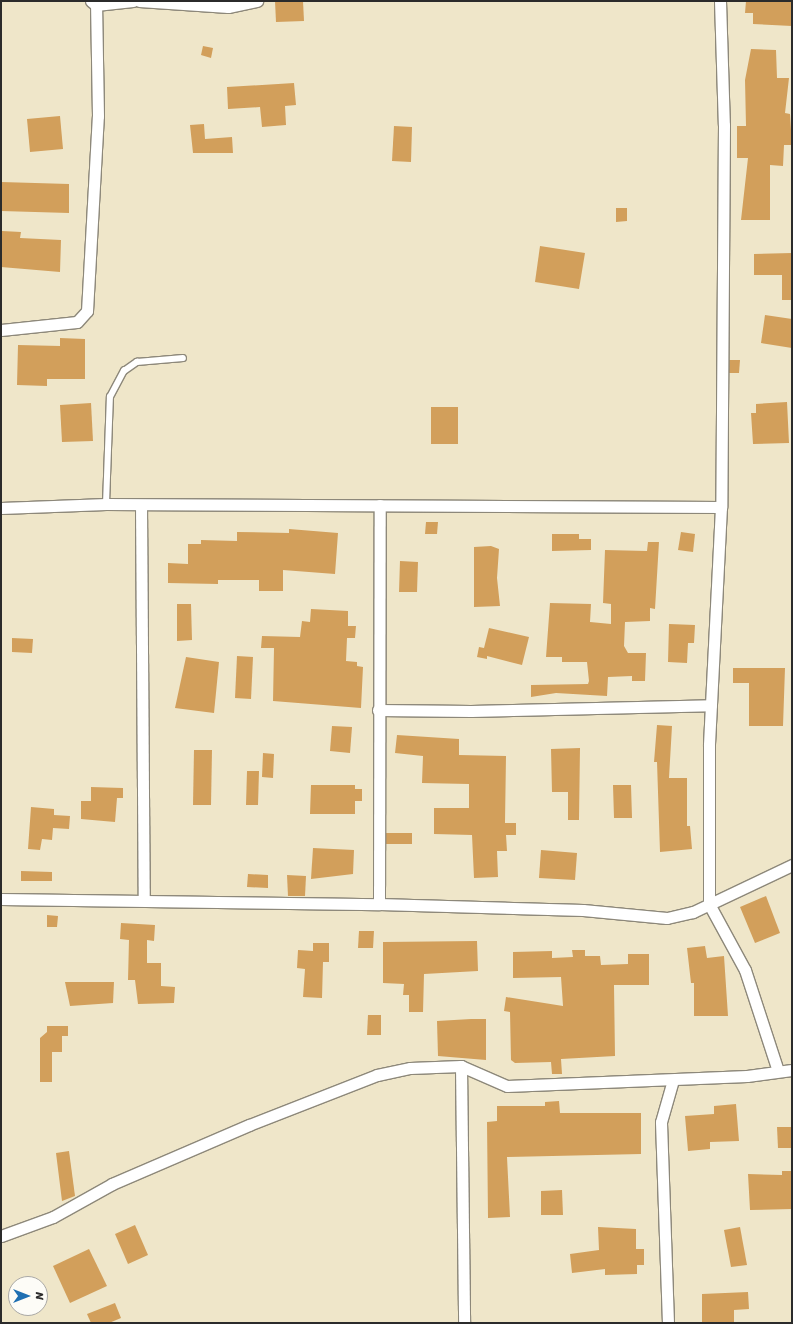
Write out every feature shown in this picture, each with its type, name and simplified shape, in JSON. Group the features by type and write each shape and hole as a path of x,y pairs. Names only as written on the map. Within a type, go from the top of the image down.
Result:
{"street":[{"path":"1,330 77,322 87,310 98,116 93,3 133,1"},
{"path":"138,1 228,7 257,1"},
{"path":"720,1 724,125 721,507 711,705 709,904 745,970 778,1071"},
{"path":"1,508 106,504 721,507"},
{"path":"141,505 144,900"},
{"path":"379,904 378,710 380,505"},
{"path":"378,710 478,711 711,705"},
{"path":"1,899 379,904 583,910 667,918 693,912 792,865"},
{"path":"1,1236 53,1217 153,1165 377,1075 410,1068 461,1066 507,1086 673,1080 792,1070"},
{"path":"461,1066 464,1323"},
{"path":"668,1323 661,1122 673,1080"}],"lane":[{"path":"106,504 110,397 124,371 138,362 183,358"}],"building":[{"path":"275,1 303,1 304,21 276,22"},
{"path":"746,1 792,1 792,26 753,24 753,13 745,13"},
{"path":"203,46 213,48 211,58 201,55"},
{"path":"751,49 776,50 777,78 789,78 785,113 790,114 792,145 784,145 783,166 770,165 770,220 741,220 748,158 737,158 737,126 746,126 745,80"},
{"path":"294,83 296,105 285,106 286,125 262,127 260,107 228,109 227,87"},
{"path":"60,116 63,149 30,152 27,119"},
{"path":"204,124 205,139 232,137 233,153 193,153 190,125"},
{"path":"394,126 412,127 411,162 392,161"},
{"path":"1,182 69,184 69,213 1,211"},
{"path":"616,208 627,208 627,221 616,222"},
{"path":"2,231 21,232 20,238 61,240 60,272 1,267"},
{"path":"540,246 585,253 579,289 535,282"},
{"path":"792,253 792,300 782,300 782,275 754,275 754,254"},
{"path":"765,315 792,319 792,348 761,343"},
{"path":"60,338 85,339 85,379 47,379 47,386 17,385 18,345 60,346"},
{"path":"729,360 740,360 739,373 729,373"},
{"path":"787,402 789,443 753,444 751,413 756,413 756,404"},
{"path":"91,403 93,441 62,442 60,405"},
{"path":"431,407 458,407 458,444 431,444"},
{"path":"426,522 438,522 437,534 425,534"},
{"path":"289,529 338,533 335,574 283,570 283,591 259,591 259,580 218,580 218,584 168,583 168,563 188,564 188,544 201,544 201,540 237,541 237,532 289,533"},
{"path":"681,532 695,534 693,552 678,550"},
{"path":"552,534 579,534 579,539 591,539 591,550 552,551"},
{"path":"648,542 659,542 655,609 650,608 650,621 625,622 624,646 628,653 646,653 645,681 632,681 632,676 608,677 607,696 556,693 531,697 531,685 588,684 589,681 587,662 562,662 562,657 546,657 550,603 591,604 590,622 611,624 611,604 603,603 605,550 647,551"},
{"path":"491,546 499,549 497,578 500,606 474,607 474,547"},
{"path":"400,561 418,562 417,592 399,592"},
{"path":"177,604 191,604 192,640 177,641"},
{"path":"311,609 348,611 348,626 356,626 355,638 347,638 346,661 357,662 357,666 363,667 361,708 273,701 274,648 261,648 262,636 300,637 302,621 310,622"},
{"path":"669,624 695,625 694,643 688,643 687,663 668,662"},
{"path":"489,628 529,637 522,665 487,656 487,659 477,657 479,647 484,648"},
{"path":"12,638 33,639 32,653 12,652"},
{"path":"237,656 253,657 251,699 235,698"},
{"path":"186,657 219,662 214,713 175,708"},
{"path":"733,668 785,668 783,726 749,726 749,683 733,683"},
{"path":"657,725 672,726 669,778 687,778 687,826 690,826 692,849 660,852 657,762 654,762"},
{"path":"332,726 352,727 350,753 330,751"},
{"path":"397,735 459,739 459,755 506,756 505,823 516,823 516,835 506,835 507,851 497,851 498,877 474,878 472,835 434,834 434,808 469,808 469,784 422,783 423,756 395,753"},
{"path":"580,748 579,820 568,820 568,792 552,792 551,749"},
{"path":"194,750 212,750 211,805 193,805"},
{"path":"263,753 274,754 273,778 262,777"},
{"path":"247,771 259,771 258,805 246,805"},
{"path":"311,785 355,785 355,789 362,789 362,801 355,801 355,814 310,814"},
{"path":"613,785 631,785 632,818 614,818"},
{"path":"91,787 123,788 123,798 117,798 115,822 81,819 81,801 91,801"},
{"path":"31,807 54,809 54,815 70,816 69,829 53,828 52,840 42,839 40,850 28,849"},
{"path":"386,833 412,833 412,844 386,844"},
{"path":"313,848 354,850 353,874 311,879"},
{"path":"541,850 577,853 575,880 539,878"},
{"path":"21,871 52,872 52,881 21,881"},
{"path":"248,874 268,875 268,888 247,887"},
{"path":"287,875 306,876 305,896 288,896"},
{"path":"766,896 780,933 755,943 740,907"},
{"path":"47,915 58,916 57,927 47,927"},
{"path":"121,923 155,925 154,941 147,940 147,963 161,963 161,986 175,987 174,1003 138,1004 135,980 128,980 129,940 120,939"},
{"path":"359,931 374,931 373,948 358,948"},
{"path":"477,941 478,971 424,974 423,1012 409,1012 409,995 403,995 404,984 383,983 383,942"},
{"path":"313,943 329,943 329,962 323,962 322,998 303,997 305,969 297,968 298,950 313,951"},
{"path":"705,946 707,958 724,956 728,1016 694,1016 694,983 691,983 687,948"},
{"path":"572,950 585,950 585,956 600,956 601,965 628,964 628,954 649,954 649,985 614,985 615,1056 561,1059 562,1074 552,1074 551,1062 515,1063 511,1060 510,1012 504,1011 506,997 563,1006 561,977 513,978 513,952 552,951 552,958 573,957"},
{"path":"65,982 114,982 113,1003 70,1006"},
{"path":"368,1015 381,1015 381,1035 367,1035"},
{"path":"486,1019 486,1060 438,1056 437,1021"},
{"path":"47,1026 68,1026 68,1036 62,1036 62,1052 52,1052 52,1082 40,1082 40,1038 47,1032"},
{"path":"559,1101 560,1113 641,1113 641,1154 507,1157 510,1217 488,1218 487,1122 497,1121 497,1106 545,1106 545,1102"},
{"path":"736,1104 739,1141 710,1142 710,1149 688,1151 685,1116 714,1114 714,1106"},
{"path":"777,1127 792,1127 792,1148 778,1148"},
{"path":"69,1151 75,1196 62,1201 56,1153"},
{"path":"782,1171 792,1171 792,1209 750,1210 748,1174 782,1175"},
{"path":"562,1190 563,1215 541,1215 541,1191"},
{"path":"135,1225 148,1255 128,1264 115,1234"},
{"path":"598,1227 636,1229 636,1249 644,1249 644,1265 637,1265 637,1274 605,1275 605,1269 572,1273 570,1254 599,1250"},
{"path":"740,1227 747,1265 731,1267 724,1230"},
{"path":"89,1249 107,1286 70,1303 53,1266"},
{"path":"748,1292 749,1309 734,1310 734,1323 702,1323 702,1294"},
{"path":"115,1303 121,1318 109,1323 91,1323 87,1314"}]}
